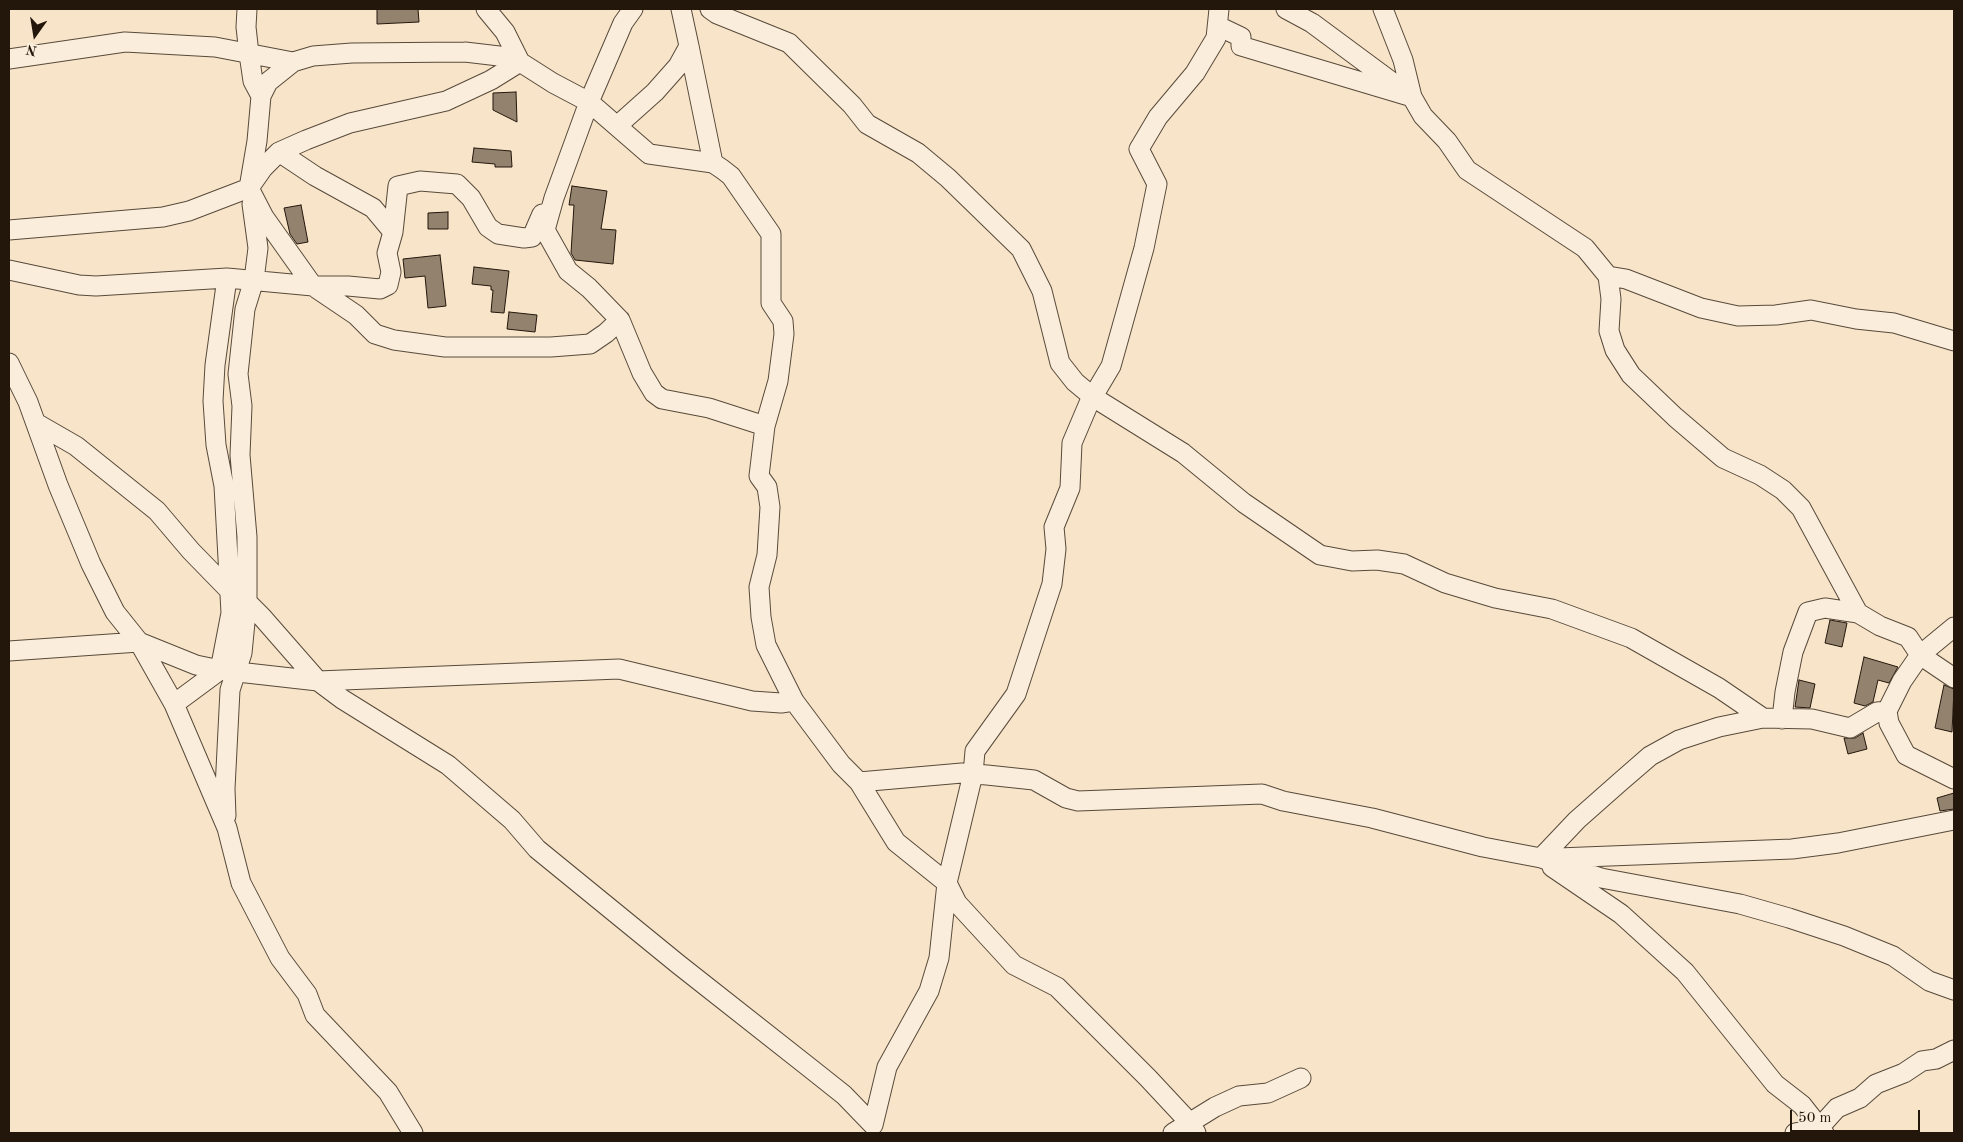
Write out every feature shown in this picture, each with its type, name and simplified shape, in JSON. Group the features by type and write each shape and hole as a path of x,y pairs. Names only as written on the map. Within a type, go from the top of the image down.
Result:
{"street":[{"path":"247,9 248,54 253,81 261,96"},
{"path":"486,9 505,32 520,62"},
{"path":"633,9 623,23 589,102 554,198 545,230 568,271 589,288 620,320 642,374 654,393 662,398 709,408 765,426"},
{"path":"681,9 713,164"},
{"path":"710,9 717,14 789,43 852,105 867,124 918,153 948,178 1021,248 1042,291 1060,362 1074,382 1092,397 1183,453 1244,503 1320,556 1352,561 1377,560 1404,564 1445,583 1495,598 1552,609 1622,635 1719,688 1764,718"},
{"path":"1286,9 1312,23 1412,97"},
{"path":"1383,9 1403,60 1412,97 1423,116 1447,141 1467,170 1585,248 1608,276 1611,299 1609,331 1615,350 1631,375 1723,458 1760,475 1783,490 1801,508 1858,613"},
{"path":"873,1129 887,1067 928,991 938,958 947,883 973,774 975,751 1016,694 1052,584 1056,549 1054,527 1070,488 1072,443 1092,397 1111,366 1144,248 1157,184 1138,149 1158,117 1196,73 1216,38 1219,18"},
{"path":"1219,18 1241,37 1241,46 1412,97"},
{"path":"9,59 125,42 215,47 293,62"},
{"path":"617,126 655,92 678,66 689,46"},
{"path":"174,704 228,671 242,653 247,602 247,537 240,455 242,406 238,374 245,309 254,280 258,248 249,188 257,141 261,96 268,82 293,62 313,56 352,53 465,52 499,56 520,62 553,83 589,102 648,154 713,164 731,176 771,234 769,269 771,303 783,321 784,334 778,381 765,426 759,476 767,487 770,507 766,554 759,587 760,610 766,645 794,700 841,764 859,782 896,842 947,883 957,903 1014,965 1058,987 1193,1128"},
{"path":"9,230 163,217 210,204 249,188 263,168 279,152 350,123 446,101 491,80 520,62"},
{"path":"279,152 315,176 373,208 393,232"},
{"path":"9,270 79,285 96,286 227,278 313,286 348,286 380,289 388,285 391,272 387,253 393,232 398,186 420,181 457,184 472,198 488,227 498,234 524,238 532,237 540,217 554,198"},
{"path":"249,188 264,217 313,286 356,315 375,334 394,340 444,347 551,347 590,344 620,320"},
{"path":"1608,276 1626,279 1701,308 1738,316 1776,315 1811,310 1856,319 1894,322 1954,340"},
{"path":"227,278 215,365 213,401 216,445 224,486 231,613 228,671 230,690 225,789 227,828"},
{"path":"9,363 28,402 58,485 91,564 115,612 139,642 174,704 227,828 242,883 280,958 307,994 315,1015 388,1092 413,1133"},
{"path":"36,423 76,446 157,511 191,552 230,591 247,602 318,681 342,699 448,765 512,820 537,849 678,964 844,1095 873,1129"},
{"path":"1782,718 1793,652 1808,612 1825,608 1858,613 1880,626 1908,637 1920,655 1954,678"},
{"path":"1954,627 1920,655 1902,681 1887,711 1890,723 1906,755 1954,778"},
{"path":"9,651 139,642 196,665 228,671 318,681 619,669 752,701 781,703 794,700"},
{"path":"1541,858 1577,820 1650,756 1679,740 1720,727 1764,718 1812,719 1850,728 1878,712 1887,711"},
{"path":"859,782 945,774 973,774 1034,780 1066,798 1078,801 1262,794 1283,801 1372,818 1483,847 1541,858 1601,878 1740,904 1844,936 1893,956 1929,981 1954,990"},
{"path":"1541,858 1792,848 1838,843 1954,820"},
{"path":"1541,858 1581,888 1621,914 1685,972 1775,1084 1802,1105 1822,1130"},
{"path":"1795,1133 1822,1130 1837,1108 1860,1098 1876,1084 1904,1073 1922,1061 1936,1059 1954,1050"},
{"path":"1173,1133 1193,1128 1215,1107 1239,1096 1268,1093 1301,1078"}],"building":[{"path":"377,9 418,9 419,22 377,24"},
{"path":"516,92 517,122 493,110 493,93"},
{"path":"474,148 511,151 512,167 495,167 495,164 472,162"},
{"path":"572,186 607,191 601,229 616,230 613,264 575,260 571,253 574,205 569,205"},
{"path":"301,205 308,242 297,244 290,234 284,208"},
{"path":"448,212 448,229 428,229 428,213"},
{"path":"440,255 446,306 428,308 425,276 405,278 403,259"},
{"path":"474,267 509,271 504,313 491,312 493,290 491,290 491,286 472,284"},
{"path":"509,312 537,315 535,332 507,329"},
{"path":"1830,620 1847,623 1842,647 1825,643"},
{"path":"1864,657 1898,667 1889,683 1878,680 1873,702 1865,706 1854,703"},
{"path":"1799,680 1815,684 1810,708 1795,707"},
{"path":"1944,685 1954,689 1952,732 1935,728"},
{"path":"1863,733 1867,749 1848,754 1844,738 1855,738"},
{"path":"1954,793 1954,809 1940,811 1937,798"}]}
